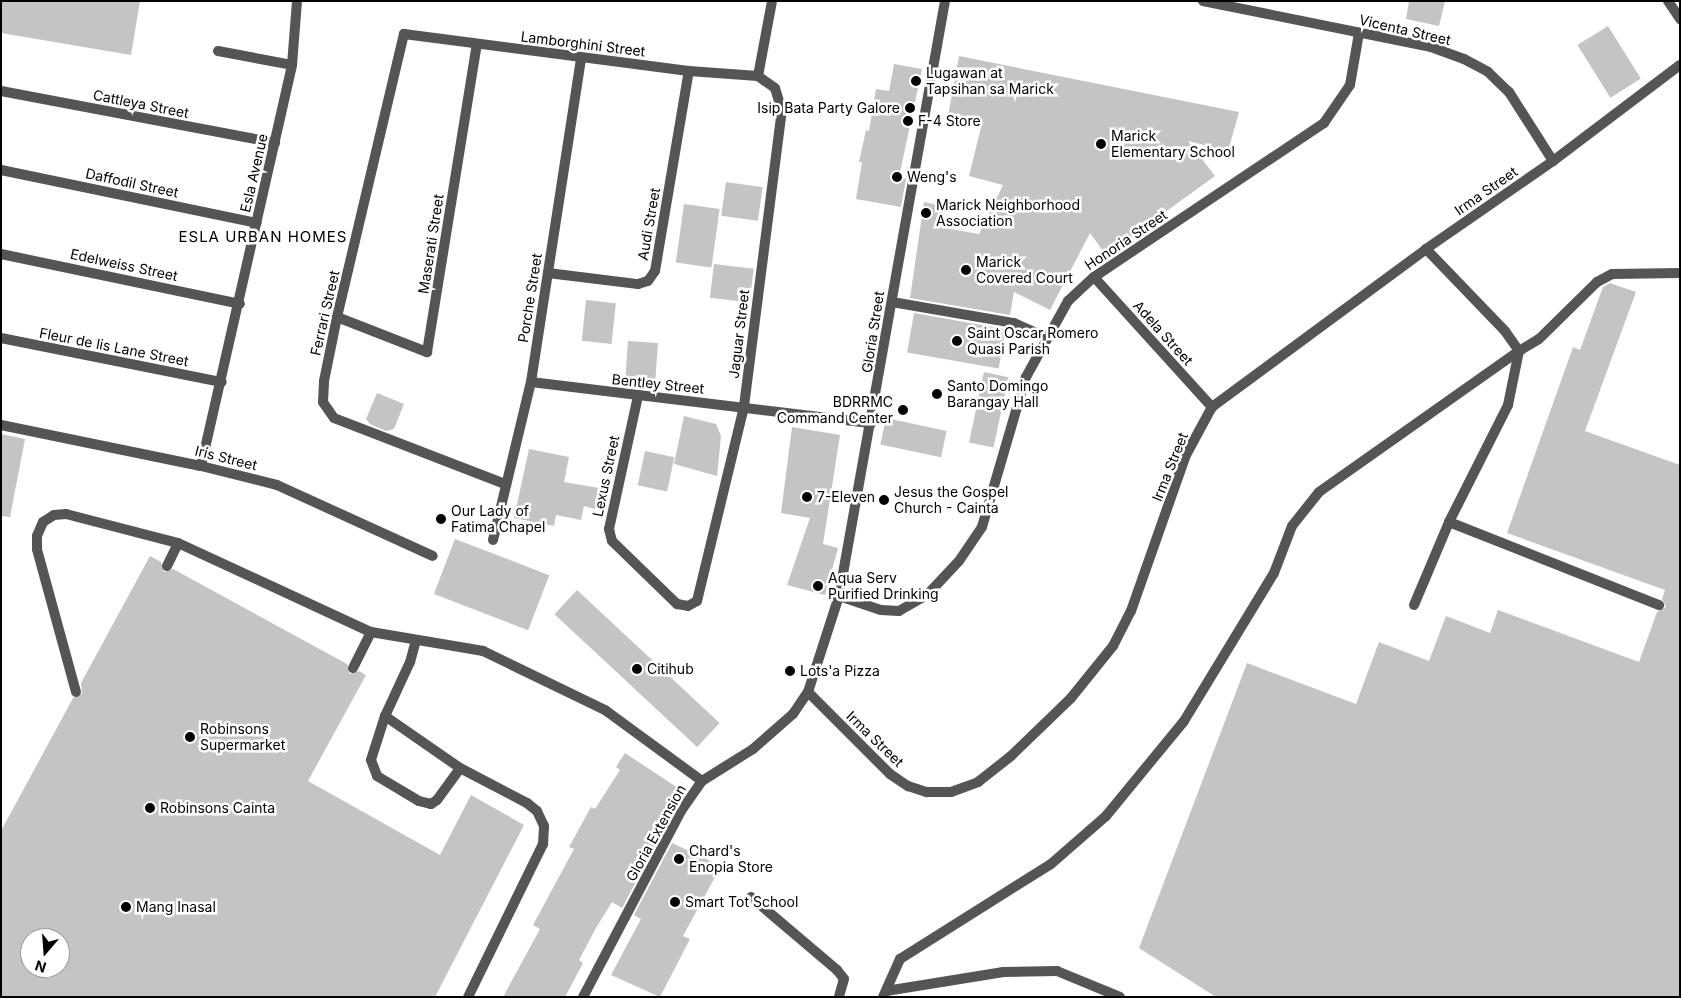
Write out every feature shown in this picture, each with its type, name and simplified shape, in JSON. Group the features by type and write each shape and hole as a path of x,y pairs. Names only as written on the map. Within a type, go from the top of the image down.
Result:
{"street":[{"name":"Esla Avenue","path":"201,466 240,304 292,65 297,1"},
{"path":"758,76 772,1"},
{"name":"Gloria Street","path":"808,692 839,596 872,423 945,1"},
{"name":"Vicenta Street","path":"1203,1 1431,47 1488,72 1509,92 1553,161"},
{"path":"1668,1 1680,19"},
{"name":"Honoria Street","path":"839,596 881,610 898,611 928,594 959,561 982,527 1026,377 1068,301 1094,277 1324,124 1350,85 1359,33"},
{"name":"Lamborghini Street","path":"404,34 689,71 758,76"},
{"name":"Ferrari Street","path":"404,34 337,317 324,381 323,402 334,418 505,484"},
{"name":"Maserati Street","path":"337,317 428,352 477,44"},
{"path":"218,51 292,65"},
{"name":"Porche Street","path":"493,540 531,382 581,58"},
{"name":"Irma Street","path":"808,692 890,774 908,786 927,792 952,792 978,782 1011,756 1071,698 1113,646 1131,611 1186,455 1212,407 1426,249 1553,161 1680,65"},
{"name":"Audi Street","path":"548,273 638,284 648,281 655,271 689,71"},
{"name":"Jaguar Street","path":"697,601 744,406 782,111 775,88 758,76"},
{"name":"Cattleya Street","path":"1,91 275,143"},
{"name":"Daffodil Street","path":"1,170 257,223"},
{"path":"1414,605 1449,522 1508,405 1519,351 1505,332 1426,249"},
{"name":"Edelweiss Street","path":"1,254 240,304"},
{"path":"884,994 900,959 1051,864 1106,816 1184,721 1274,573 1292,526 1319,492 1538,339 1597,282 1612,274 1680,273"},
{"name":"Adela Street","path":"1094,277 1212,407"},
{"path":"892,302 1014,323 1048,338"},
{"name":"Fleur de lis Lane Street","path":"1,338 222,382"},
{"name":"Bentley Street","path":"531,382 638,396 744,406 872,423"},
{"name":"Lexus Street","path":"638,396 609,529 612,541 677,604 688,606 697,601"},
{"name":"Iris Street","path":"1,425 201,466 277,485 433,556"},
{"path":"76,692 37,548 37,536 43,522 54,514 66,514 178,543 371,632 482,652 596,706 702,780"},
{"path":"1449,522 1659,605"},
{"path":"168,566 178,543"},
{"path":"353,668 371,632"},
{"path":"416,640 410,662 384,716 371,760 377,776 419,801 430,804 437,800 460,768"},
{"name":"Gloria Extension","path":"583,997 681,811 702,780 753,750 793,714 808,692"},
{"path":"384,716 460,768 527,803 537,811 544,826 543,844 468,997"},
{"path":"751,897 837,970 844,979 839,997"},
{"path":"884,994 1003,972 1057,970 1120,997"}],"building":[{"path":"1,1 140,1 131,55 1,33"},
{"path":"1409,1 1445,1 1439,26 1406,19"},
{"path":"1608,26 1641,79 1610,98 1577,45"},
{"name":"Marick Elementary School","path":"959,56 1239,112 1228,151 1188,141 1215,176 1106,255 1090,233 1050,310 1014,292 1010,315 910,298 924,202 943,206 939,227 979,234 1003,185 969,176 981,127 947,121"},
{"path":"894,64 922,69 899,177 906,179 901,207 856,199 862,162 859,162 866,130 869,131 876,89 889,91"},
{"path":"726,182 763,187 758,221 721,216"},
{"path":"684,204 720,209 711,267 676,262"},
{"path":"714,264 754,269 750,303 710,298"},
{"path":"1610,283 1636,292 1585,431 1680,465 1680,997 1216,997 1139,948 1247,663 1356,704 1379,642 1429,661 1446,616 1490,633 1498,610 1639,662 1657,612 1666,607 1662,599 1665,590 1507,533 1573,347 1580,350 1603,287"},
{"path":"586,300 616,303 612,344 582,341"},
{"name":"Saint Oscar Romero Quasi Parish","path":"914,313 1006,329 999,369 907,352"},
{"path":"628,341 658,343 655,384 625,382"},
{"path":"984,372 1008,377 993,448 969,442"},
{"path":"377,393 404,404 394,429 386,431 370,424 366,419"},
{"path":"684,416 716,424 721,436 717,476 674,464"},
{"path":"886,418 947,431 941,457 880,444"},
{"path":"792,427 840,435 823,544 838,548 825,595 787,585 810,518 781,513"},
{"path":"1,434 25,439 10,517 1,516"},
{"path":"529,449 569,457 564,482 599,488 595,509 584,506 581,520 556,515 554,526 514,518"},
{"path":"645,451 674,457 667,491 638,485"},
{"path":"455,539 549,575 528,630 434,594"},
{"path":"150,556 161,562 164,572 173,569 347,664 350,674 359,671 366,675 308,781 440,855 471,795 524,825 435,997 1,997 1,831 73,698 82,694 81,683"},
{"name":"Citihub","path":"577,590 720,723 697,747 554,614"},
{"path":"625,753 681,790 653,834 660,837 622,908 612,902 596,928 579,960 583,963 565,997 503,997 540,929 533,925 574,849 569,847 591,807 595,809 620,770 616,767"},
{"path":"672,843 721,866 683,936 690,939 660,997 611,975 641,919 634,915"}],"place":[{"name":"Lugawan at Tapsihan sa Marick","path":"916,81"},
{"name":"Isip Bata Party Galore","path":"910,108"},
{"name":"F-4 Store","path":"908,121"},
{"name":"Marick Elementary School","path":"1101,144"},
{"name":"Weng's","path":"897,177"},
{"name":"Marick Neighborhood Association","path":"926,213"},
{"name":"Marick Covered Court","path":"966,270"},
{"name":"Saint Oscar Romero Quasi Parish","path":"957,341"},
{"name":"Santo Domingo Barangay Hall","path":"937,394"},
{"name":"BDRRMC Command Center","path":"903,410"},
{"name":"7-Eleven","path":"807,497"},
{"name":"Jesus the Gospel Church - Cainta","path":"884,500"},
{"name":"Our Lady of Fatima Chapel","path":"441,519"},
{"name":"Aqua Serv Purified Drinking","path":"818,586"},
{"name":"Citihub","path":"637,669"},
{"name":"Lots'a Pizza","path":"790,671"},
{"name":"Robinsons Supermarket","path":"190,737"},
{"name":"Robinsons Cainta","path":"150,808"},
{"name":"Chard's Enopia Store","path":"679,859"},
{"name":"Smart Tot School","path":"675,902"},
{"name":"Mang Inasal","path":"126,907"}],"district":[{"name":"ESLA URBAN HOMES","path":"263,237"}]}
